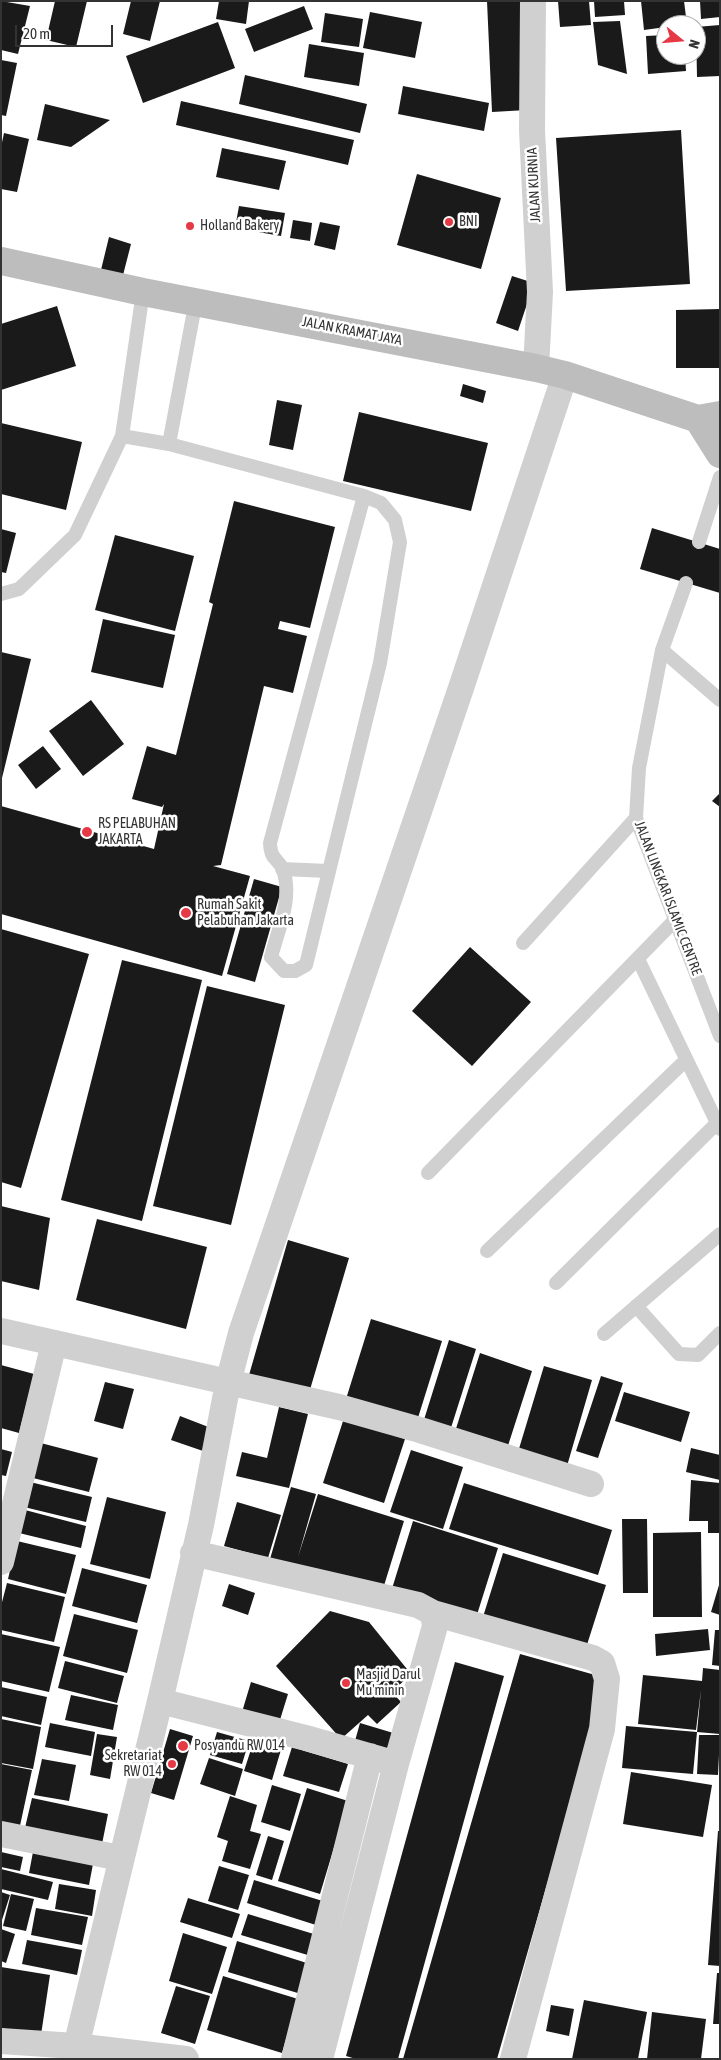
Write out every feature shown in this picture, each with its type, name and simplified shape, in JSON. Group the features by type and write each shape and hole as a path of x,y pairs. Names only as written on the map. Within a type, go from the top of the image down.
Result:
{"street":[{"name":"JALAN KURNIA","path":"533,1 532,130 540,292 536,368"},
{"name":"JALAN KRAMAT JAYA","path":"1,261 143,292 196,300 565,375 709,417 720,454"},
{"path":"74,2052 160,1701 193,1552 201,1525 228,1383 242,1333 565,375"},
{"path":"1,1331 339,1407 420,1430 591,1484"},
{"path":"1,1562 54,1343"},
{"path":"193,1552 363,1591 418,1606 433,1613 598,1659 606,1669 608,1679 602,1729 513,2059"},
{"path":"320,2059 396,1764 434,1626 433,1613"},
{"path":"160,1701 396,1764"},
{"path":"294,2059 370,1756"},
{"path":"1,1834 120,1858"},
{"path":"1,2041 74,2052 186,2059"}],"lane":[{"path":"1,594 19,589 75,535 122,436 143,292"},
{"path":"169,444 196,300"},
{"path":"122,436 169,444 364,496 381,503 395,520 400,542 380,663 306,966 295,971 284,971 271,957 288,895 282,869 271,856 270,843 364,496"},
{"path":"699,542 720,477"},
{"name":"JALAN LINGKAR ISLAMIC CENTRE","path":"686,583 662,650 638,768 636,818 720,1036"},
{"path":"662,650 720,700"},
{"path":"523,943 636,818"},
{"path":"282,869 328,871"},
{"path":"428,1173 676,918"},
{"path":"556,1284 718,1126 638,959"},
{"path":"487,1251 686,1060"},
{"path":"604,1334 720,1234"},
{"path":"636,1306 679,1354 698,1355 720,1333"}],"building":[{"path":"1,1 30,6 18,54 1,50"},
{"path":"55,1 87,1 76,47 46,40"},
{"path":"131,1 160,1 150,41 123,34"},
{"path":"219,1 249,1 246,24 216,19"},
{"path":"487,1 523,1 527,110 492,112"},
{"path":"558,1 589,1 591,25 560,27"},
{"path":"594,1 624,1 625,15 595,17"},
{"path":"641,1 684,1 686,15 656,15 656,28 644,30"},
{"path":"700,1 720,1 720,17 706,18 706,15 701,15"},
{"path":"304,6 313,29 254,52 245,29"},
{"path":"370,12 422,22 415,58 363,48"},
{"path":"325,13 363,19 359,47 321,42"},
{"path":"620,21 627,74 598,65 593,22"},
{"path":"218,22 235,68 143,103 126,56"},
{"path":"720,25 720,76 697,77 697,65 706,65 706,26"},
{"path":"646,36 656,36 656,65 686,65 686,71 648,74"},
{"path":"309,44 364,53 359,86 304,77"},
{"path":"1,60 17,63 6,116 1,115"},
{"path":"245,75 367,104 360,133 239,104"},
{"path":"403,86 489,103 484,131 398,114"},
{"path":"181,101 354,140 348,165 176,125"},
{"path":"45,104 110,120 71,147 37,140"},
{"path":"681,130 690,284 566,291 556,138"},
{"path":"4,133 29,139 17,192 1,189 1,147"},
{"path":"222,148 286,161 279,190 216,177"},
{"name":"BNI","path":"417,174 501,198 481,269 397,245"},
{"path":"239,206 285,213 281,236 235,228"},
{"path":"293,220 312,223 310,241 290,238"},
{"path":"320,222 340,226 335,250 314,245"},
{"path":"109,237 131,244 122,279 100,274"},
{"path":"512,276 534,283 518,331 496,323"},
{"path":"57,306 76,366 1,390 1,324"},
{"path":"720,309 720,368 676,368 676,310"},
{"path":"463,384 486,391 483,403 460,396"},
{"path":"277,400 302,405 293,450 269,445"},
{"path":"359,412 488,443 471,511 343,481"},
{"path":"1,423 82,442 66,510 1,494"},
{"path":"234,501 335,527 310,628 280,621 278,629 307,636 293,693 264,686 221,865 213,866 250,876 222,976 1,914 1,806 154,849 164,804 162,807 132,799 147,746 176,755 213,604 209,602"},
{"path":"652,528 720,549 720,593 640,569"},
{"path":"1,529 16,533 6,573 1,572"},
{"path":"115,535 194,556 175,631 95,610"},
{"path":"103,619 175,635 163,688 91,672"},
{"path":"1,652 31,659 2,778 1,777"},
{"path":"91,700 124,744 83,776 49,731"},
{"path":"43,746 61,769 36,789 18,765"},
{"path":"720,793 720,807 712,801"},
{"path":"254,879 282,887 255,982 227,974"},
{"path":"1,929 89,954 21,1188 1,1182"},
{"path":"470,947 531,1002 472,1066 412,1011"},
{"path":"122,960 202,980 142,1221 61,1200"},
{"path":"207,986 285,1005 231,1225 153,1206"},
{"path":"1,1206 50,1218 39,1290 1,1281"},
{"path":"97,1219 207,1247 186,1329 76,1300"},
{"path":"288,1240 349,1258 309,1393 249,1375"},
{"path":"371,1319 442,1341 417,1421 346,1399"},
{"path":"449,1340 476,1349 449,1434 422,1426"},
{"path":"480,1353 532,1371 505,1455 453,1438"},
{"path":"1,1365 34,1374 19,1433 1,1428"},
{"path":"544,1366 592,1380 567,1466 518,1452"},
{"path":"601,1376 623,1383 598,1458 576,1451"},
{"path":"105,1382 134,1389 123,1429 94,1421"},
{"path":"624,1392 690,1412 681,1442 615,1421"},
{"path":"279,1407 308,1414 289,1488 236,1476 242,1452 267,1458"},
{"path":"180,1416 211,1428 203,1451 171,1440"},
{"path":"344,1418 405,1439 384,1503 323,1483"},
{"path":"37,1442 98,1458 89,1492 29,1477"},
{"path":"691,1448 720,1455 720,1480 686,1472"},
{"path":"1,1449 12,1452 6,1476 1,1475"},
{"path":"411,1450 463,1467 443,1529 390,1512"},
{"path":"691,1480 720,1483 720,1533 708,1533 708,1521 689,1521"},
{"path":"30,1482 92,1497 86,1522 24,1507"},
{"path":"464,1483 612,1530 598,1575 449,1529"},
{"path":"291,1487 316,1494 298,1557 318,1494 404,1521 382,1592 270,1559"},
{"path":"107,1497 166,1512 150,1579 90,1564"},
{"path":"237,1502 281,1515 268,1558 224,1546"},
{"path":"25,1510 86,1526 81,1548 19,1533"},
{"path":"622,1519 647,1519 648,1593 623,1593"},
{"path":"413,1521 498,1548 475,1621 390,1595"},
{"path":"701,1532 702,1617 653,1617 653,1533"},
{"path":"17,1541 76,1555 66,1594 8,1579"},
{"path":"503,1553 606,1585 585,1651 482,1620"},
{"path":"82,1568 147,1585 137,1623 72,1606"},
{"path":"7,1583 65,1597 54,1642 1,1630 1,1606"},
{"path":"229,1584 255,1593 248,1615 222,1606"},
{"path":"720,1585 720,1615 711,1612"},
{"name":"Masjid Darul Mu'minin","path":"330,1611 369,1622 411,1674 392,1692 401,1702 377,1724 368,1715 341,1739 276,1666"},
{"path":"74,1614 138,1630 127,1673 63,1656"},
{"path":"708,1629 710,1650 656,1656 655,1634"},
{"path":"715,1630 720,1630 720,1666 712,1665"},
{"path":"1,1634 60,1647 49,1692 1,1681"},
{"path":"520,1654 606,1678 497,2059 403,2059"},
{"path":"65,1661 124,1676 117,1703 58,1688"},
{"path":"455,1662 504,1676 398,2059 356,2059 346,2056"},
{"path":"703,1668 720,1670 720,1734 697,1732 701,1690 696,1730 638,1724 643,1675 702,1681"},
{"path":"251,1682 288,1694 279,1723 242,1712"},
{"path":"1,1687 47,1697 41,1725 1,1716"},
{"path":"71,1695 118,1705 113,1730 65,1720"},
{"path":"1,1719 41,1727 33,1769 1,1763"},
{"path":"50,1723 95,1732 91,1756 45,1747"},
{"path":"360,1723 400,1735 392,1760 353,1748"},
{"path":"626,1726 697,1732 693,1774 622,1768"},
{"name":"Sekretariat RW 014","path":"170,1729 193,1736 174,1800 151,1793"},
{"path":"217,1732 249,1741 242,1764 210,1755"},
{"path":"97,1734 117,1737 110,1779 90,1775"},
{"path":"256,1734 283,1743 272,1780 244,1771"},
{"path":"699,1735 720,1735 718,1775 697,1774"},
{"path":"292,1747 348,1764 339,1792 283,1776"},
{"path":"209,1758 243,1769 235,1796 200,1784"},
{"path":"42,1759 76,1765 69,1801 34,1795"},
{"path":"1,1764 32,1770 18,1835 1,1832"},
{"path":"631,1772 712,1785 703,1837 623,1824"},
{"path":"272,1785 301,1794 290,1831 261,1822"},
{"path":"307,1788 348,1801 320,1894 278,1881"},
{"path":"230,1796 257,1805 250,1831 261,1834 250,1869 222,1861 228,1841 217,1837"},
{"path":"32,1798 108,1814 101,1849 24,1832"},
{"path":"718,1831 720,1831 720,1966 708,1965"},
{"path":"268,1836 284,1841 272,1880 256,1875"},
{"path":"1,1852 23,1857 20,1871 1,1867"},
{"path":"33,1852 93,1864 89,1885 29,1873"},
{"path":"219,1866 249,1875 238,1910 208,1901"},
{"path":"1,1869 53,1882 48,1900 1,1889"},
{"path":"254,1880 326,1902 319,1926 247,1903"},
{"path":"59,1884 96,1890 92,1916 55,1909"},
{"path":"1,1892 10,1895 2,1920 1,1920"},
{"path":"11,1894 34,1899 26,1931 3,1926"},
{"path":"188,1898 240,1914 232,1938 180,1922"},
{"path":"36,1908 88,1917 82,1945 31,1935"},
{"path":"248,1914 317,1935 311,1956 241,1935"},
{"path":"1,1929 15,1934 6,1963 1,1961"},
{"path":"183,1933 227,1947 212,1994 169,1981"},
{"path":"27,1940 82,1950 77,1975 22,1964"},
{"path":"237,1941 310,1964 301,1994 228,1972"},
{"path":"1,1967 50,1975 41,2035 1,2028"},
{"path":"717,1973 720,1973 720,2024 713,2024"},
{"path":"223,1976 298,1999 282,2053 207,2030"},
{"path":"176,1986 210,1996 195,2044 161,2033"},
{"path":"584,2000 647,2012 638,2059 572,2059"},
{"path":"551,2005 574,2009 569,2036 546,2031"},
{"path":"652,2012 706,2019 701,2059 647,2059"}],"place":[{"name":"BNI","path":"449,222"},
{"name":"Holland Bakery","path":"190,226"},
{"name":"RS PELABUHAN JAKARTA","path":"87,832"},
{"name":"Rumah Sakit Pelabuhan Jakarta","path":"186,913"},
{"name":"Masjid Darul Mu'minin","path":"346,1683"},
{"name":"Posyandu RW 014","path":"183,1746"},
{"name":"Sekretariat RW 014","path":"172,1764"}]}
